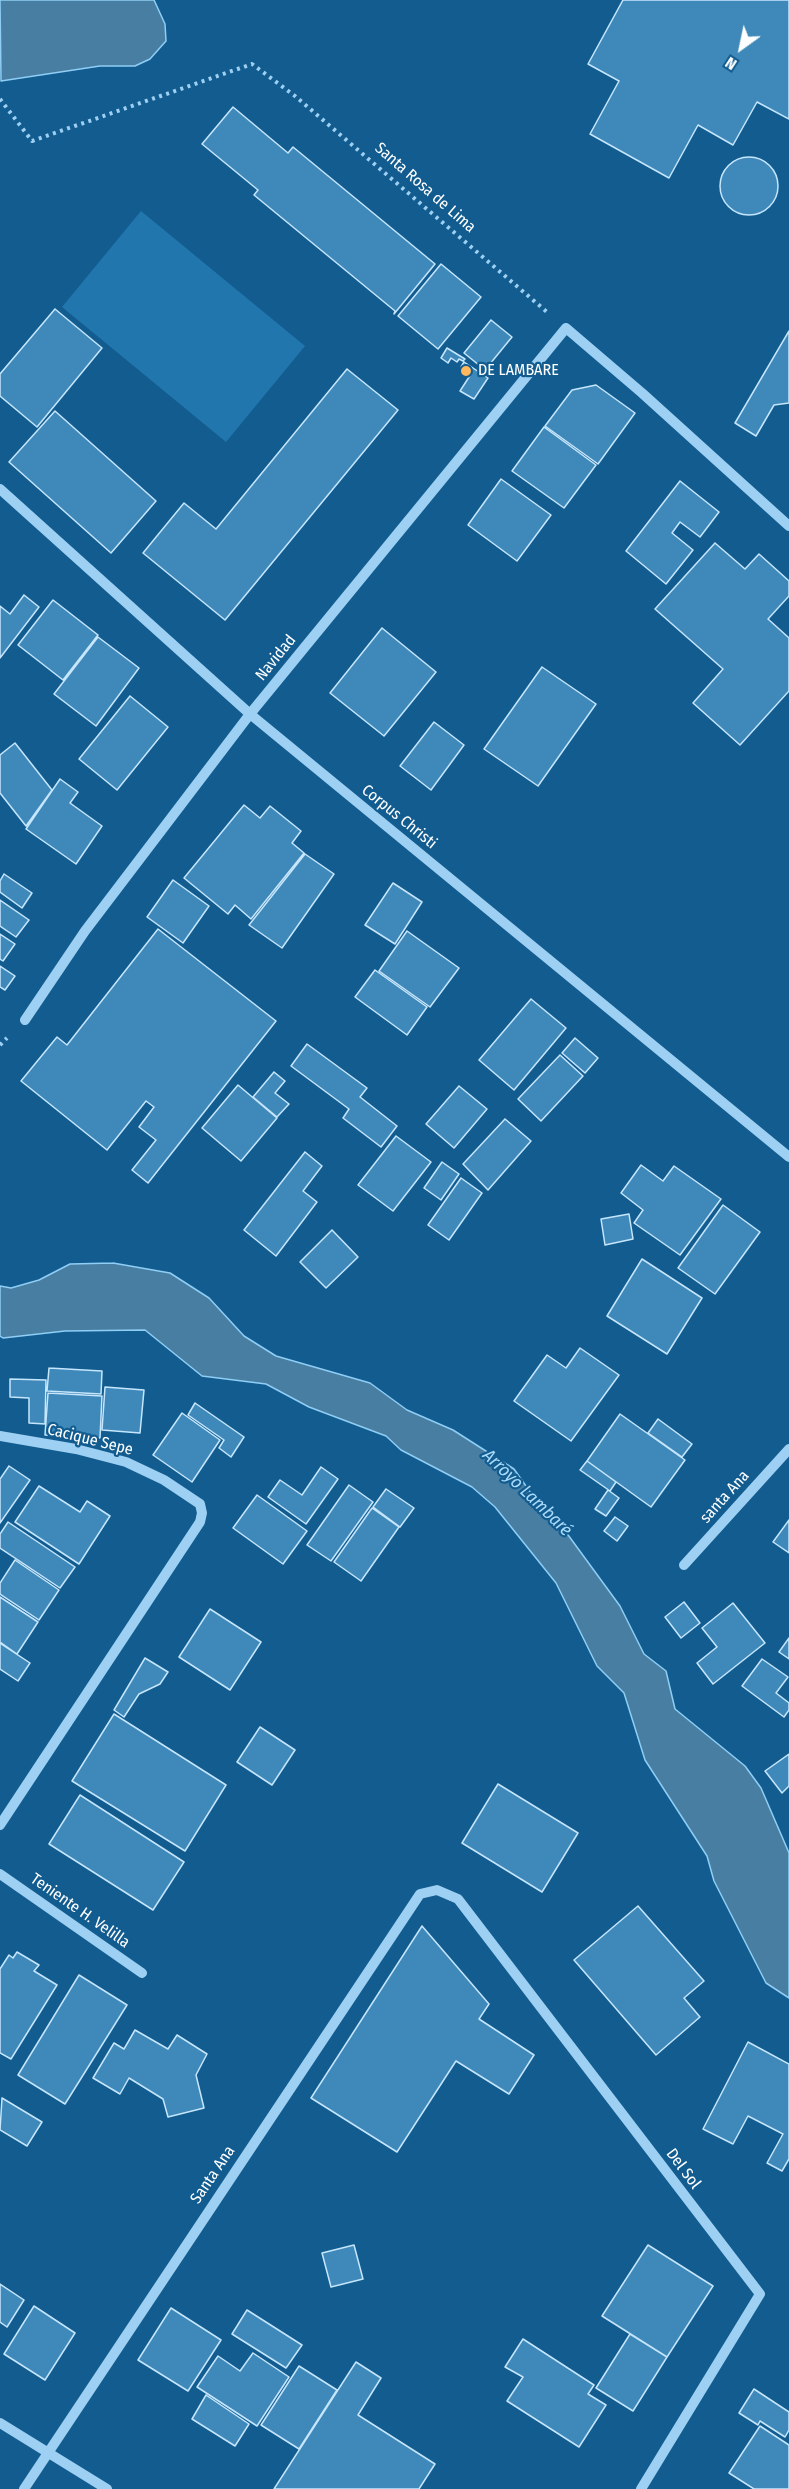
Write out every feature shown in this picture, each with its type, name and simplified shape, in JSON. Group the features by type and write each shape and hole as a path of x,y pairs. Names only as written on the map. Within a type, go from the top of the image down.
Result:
{"street":[{"path":"566,328 789,526"},
{"name":"Navidad","path":"25,1020 85,932 250,714 566,328"},
{"name":"Corpus Christi","path":"0,489 250,714 789,1157"},
{"name":"Cacique Sepe","path":"0,1436 76,1449 126,1462 164,1480 200,1504 200,1522 0,1826"},
{"name":"santa Ana","path":"684,1565 789,1449"},
{"name":"Teniente H. Velilla","path":"0,1874 142,1973"},
{"name":"Santa Ana","path":"24,2489 420,1894 437,1890"},
{"name":"Del Sol","path":"437,1890 458,1899 760,2294 641,2489"},
{"path":"0,2423 107,2489"}],"path":[{"name":"Santa Rosa de Lima","path":"0,99 32,141 252,64 295,96 566,328"}],"shaded area":[{"path":"141,211 305,346 226,442 62,307"}],"water":[{"path":"0,0 154,0 165,24 166,41 150,59 135,66 100,66 1,81"},
{"name":"Arroyo Lambaré","path":"113,1263 170,1273 209,1298 244,1336 276,1356 370,1383 407,1410 453,1430 514,1469 538,1503 563,1528 620,1606 644,1654 666,1671 675,1709 745,1766 761,1788 789,1853 789,1998 766,1983 714,1881 707,1856 645,1760 624,1693 597,1666 556,1583 495,1507 472,1487 401,1450 386,1436 309,1407 266,1384 202,1376 145,1330 65,1331 3,1338 0,1336 0,1286 11,1288 39,1280 70,1264"}],"building":[{"path":"623,0 789,0 789,119 757,102 733,145 698,125 669,178 590,134 619,81 588,64"},
{"path":"233,107 288,153 293,147 435,264 394,314 395,311 254,195 258,190 202,144"},
{"path":"749,157 760,159 773,170 778,186 776,197 765,210 749,215 738,213 725,202 720,186 722,175 733,162"},
{"path":"441,264 481,297 438,349 398,316"},
{"path":"55,309 102,348 37,427 0,396 0,374"},
{"path":"491,320 512,337 485,370 464,353"},
{"path":"789,331 789,403 774,405 756,436 735,423"},
{"path":"447,348 465,359 463,361 459,359 457,362 451,358 448,363 441,358"},
{"path":"464,362 488,378 474,399 460,391 471,374 461,367"},
{"path":"347,369 398,410 225,620 143,553 184,503 216,529"},
{"path":"596,385 635,413 598,464 545,426 572,390"},
{"path":"55,411 156,501 111,553 9,462"},
{"path":"544,427 596,465 564,508 512,471"},
{"path":"501,479 551,515 517,561 468,525"},
{"path":"680,481 719,512 700,537 680,522 672,533 693,550 666,584 626,551"},
{"path":"715,543 745,569 759,554 789,581 789,596 768,619 789,638 789,691 740,745 693,703 723,669 655,609"},
{"path":"24,595 39,607 0,658 0,606 10,614"},
{"path":"53,600 98,635 63,680 18,645"},
{"path":"382,628 436,672 384,736 330,693"},
{"path":"98,637 139,668 96,726 54,694"},
{"path":"542,667 596,704 538,786 484,749"},
{"path":"130,696 168,727 117,790 79,759"},
{"path":"434,722 464,745 431,790 400,766"},
{"path":"15,743 52,790 26,826 0,793 0,755"},
{"path":"60,779 78,792 70,803 102,826 76,864 26,829"},
{"path":"244,805 260,818 270,806 301,831 292,843 304,853 251,919 235,905 228,914 184,878"},
{"path":"305,854 334,874 282,948 249,925"},
{"path":"4,874 32,893 22,908 0,892 0,881"},
{"path":"173,880 209,906 183,943 147,917"},
{"path":"393,883 422,902 395,944 365,925"},
{"path":"0,900 29,920 16,937 0,926"},
{"path":"158,929 276,1021 148,1183 132,1170 156,1140 139,1127 154,1107 146,1101 107,1150 21,1081 57,1037 67,1045"},
{"path":"407,931 459,968 430,1007 379,971"},
{"path":"0,934 15,944 3,961 0,959"},
{"path":"0,966 15,976 5,990 0,987"},
{"path":"375,970 427,1007 407,1035 355,997"},
{"path":"531,999 566,1028 514,1090 479,1060"},
{"path":"575,1038 598,1058 585,1073 562,1053"},
{"path":"307,1044 367,1088 360,1097 397,1126 381,1147 343,1118 349,1109 291,1066"},
{"path":"560,1055 583,1076 541,1121 518,1099"},
{"path":"274,1072 285,1081 275,1093 289,1104 277,1117 253,1097"},
{"path":"238,1085 277,1118 241,1161 202,1128"},
{"path":"459,1086 487,1109 454,1148 426,1124"},
{"path":"505,1119 531,1141 488,1190 463,1164"},
{"path":"396,1136 431,1162 393,1211 358,1185"},
{"path":"305,1152 322,1166 303,1191 317,1202 276,1256 244,1230"},
{"path":"442,1162 459,1174 441,1200 424,1188"},
{"path":"641,1165 663,1181 674,1166 721,1199 680,1255 634,1223 643,1210 621,1193"},
{"path":"461,1178 482,1193 449,1240 428,1225"},
{"path":"723,1205 760,1232 715,1294 678,1268"},
{"path":"629,1214 633,1239 605,1245 601,1219"},
{"path":"332,1230 358,1257 326,1288 300,1262"},
{"path":"642,1259 702,1298 667,1354 607,1316"},
{"path":"580,1348 619,1375 571,1441 514,1401 547,1355 566,1368"},
{"path":"49,1368 102,1371 101,1394 47,1391"},
{"path":"10,1379 46,1380 45,1424 29,1423 29,1398 10,1397"},
{"path":"105,1387 144,1390 140,1433 102,1430"},
{"path":"48,1393 102,1396 100,1438 45,1435"},
{"path":"195,1403 244,1437 231,1457 219,1448 224,1440 188,1415"},
{"path":"182,1413 220,1440 192,1482 153,1455"},
{"path":"620,1414 685,1460 651,1507 587,1461"},
{"path":"658,1419 692,1444 682,1457 648,1433"},
{"path":"587,1461 616,1482 610,1491 580,1470"},
{"path":"9,1466 30,1480 0,1523 0,1479"},
{"path":"321,1467 338,1479 306,1524 268,1497 280,1480 302,1495"},
{"path":"349,1485 373,1502 331,1561 307,1545"},
{"path":"39,1486 80,1512 87,1501 110,1516 79,1564 15,1522"},
{"path":"386,1489 414,1508 400,1527 373,1507"},
{"path":"608,1490 619,1498 606,1516 595,1509"},
{"path":"257,1495 307,1531 283,1564 233,1528"},
{"path":"372,1508 399,1527 361,1581 334,1562"},
{"path":"615,1517 628,1526 617,1541 604,1531"},
{"path":"789,1520 789,1553 773,1542"},
{"path":"8,1522 75,1567 60,1588 0,1548 0,1534"},
{"path":"15,1560 59,1590 39,1620 0,1594 0,1583"},
{"path":"0,1597 38,1622 17,1654 0,1642"},
{"path":"684,1602 700,1623 681,1638 665,1617"},
{"path":"733,1603 765,1643 713,1684 697,1663 717,1647 702,1628"},
{"path":"210,1609 261,1642 230,1690 179,1657"},
{"path":"789,1638 789,1659 779,1652"},
{"path":"0,1643 30,1663 18,1681 0,1669"},
{"path":"145,1658 168,1672 160,1684 139,1694 124,1717 114,1710"},
{"path":"762,1659 788,1677 776,1693 789,1703 789,1710 784,1717 742,1686"},
{"path":"114,1714 226,1785 185,1851 72,1781"},
{"path":"260,1727 295,1750 272,1785 237,1762"},
{"path":"789,1754 789,1786 782,1793 765,1771"},
{"path":"498,1784 578,1833 542,1892 462,1843"},
{"path":"80,1795 184,1862 153,1910 49,1844"},
{"path":"638,1906 704,1981 684,1998 700,2017 656,2055 574,1960"},
{"path":"422,1926 489,2004 479,2019 534,2055 509,2094 456,2061 397,2152 311,2098"},
{"path":"17,1952 39,1965 34,1971 57,1985 11,2059 0,2053 0,1969 9,1955 13,1958"},
{"path":"79,1975 127,2005 65,2104 18,2075"},
{"path":"135,2030 168,2049 177,2035 207,2054 196,2075 204,2108 168,2117 163,2099 129,2078 120,2094 93,2078 114,2043 124,2049"},
{"path":"748,2042 789,2064 789,2159 782,2171 767,2163 783,2134 748,2116 733,2144 703,2129"},
{"path":"2,2098 42,2122 27,2146 0,2130"},
{"path":"354,2245 363,2279 331,2287 322,2253"},
{"path":"648,2245 713,2286 667,2357 602,2316"},
{"path":"0,2284 24,2300 7,2327 0,2322"},
{"path":"34,2306 75,2333 45,2380 4,2354"},
{"path":"171,2308 221,2340 188,2391 138,2360"},
{"path":"247,2310 302,2345 286,2368 232,2334"},
{"path":"630,2334 667,2357 633,2411 596,2388"},
{"path":"523,2339 594,2385 588,2394 606,2405 579,2447 507,2401 523,2377 505,2367"},
{"path":"253,2353 289,2377 257,2426 197,2387 218,2356 240,2371"},
{"path":"356,2362 381,2378 358,2415 435,2464 419,2489 274,2489"},
{"path":"299,2366 337,2390 299,2449 261,2425"},
{"path":"754,2389 789,2412 789,2430 785,2437 760,2421 758,2425 739,2413"},
{"path":"206,2395 249,2424 235,2446 192,2419"},
{"path":"760,2426 789,2445 789,2489 754,2489 729,2473"}],"place":[{"name":"DE LAMBARE","path":"466,371"}]}
